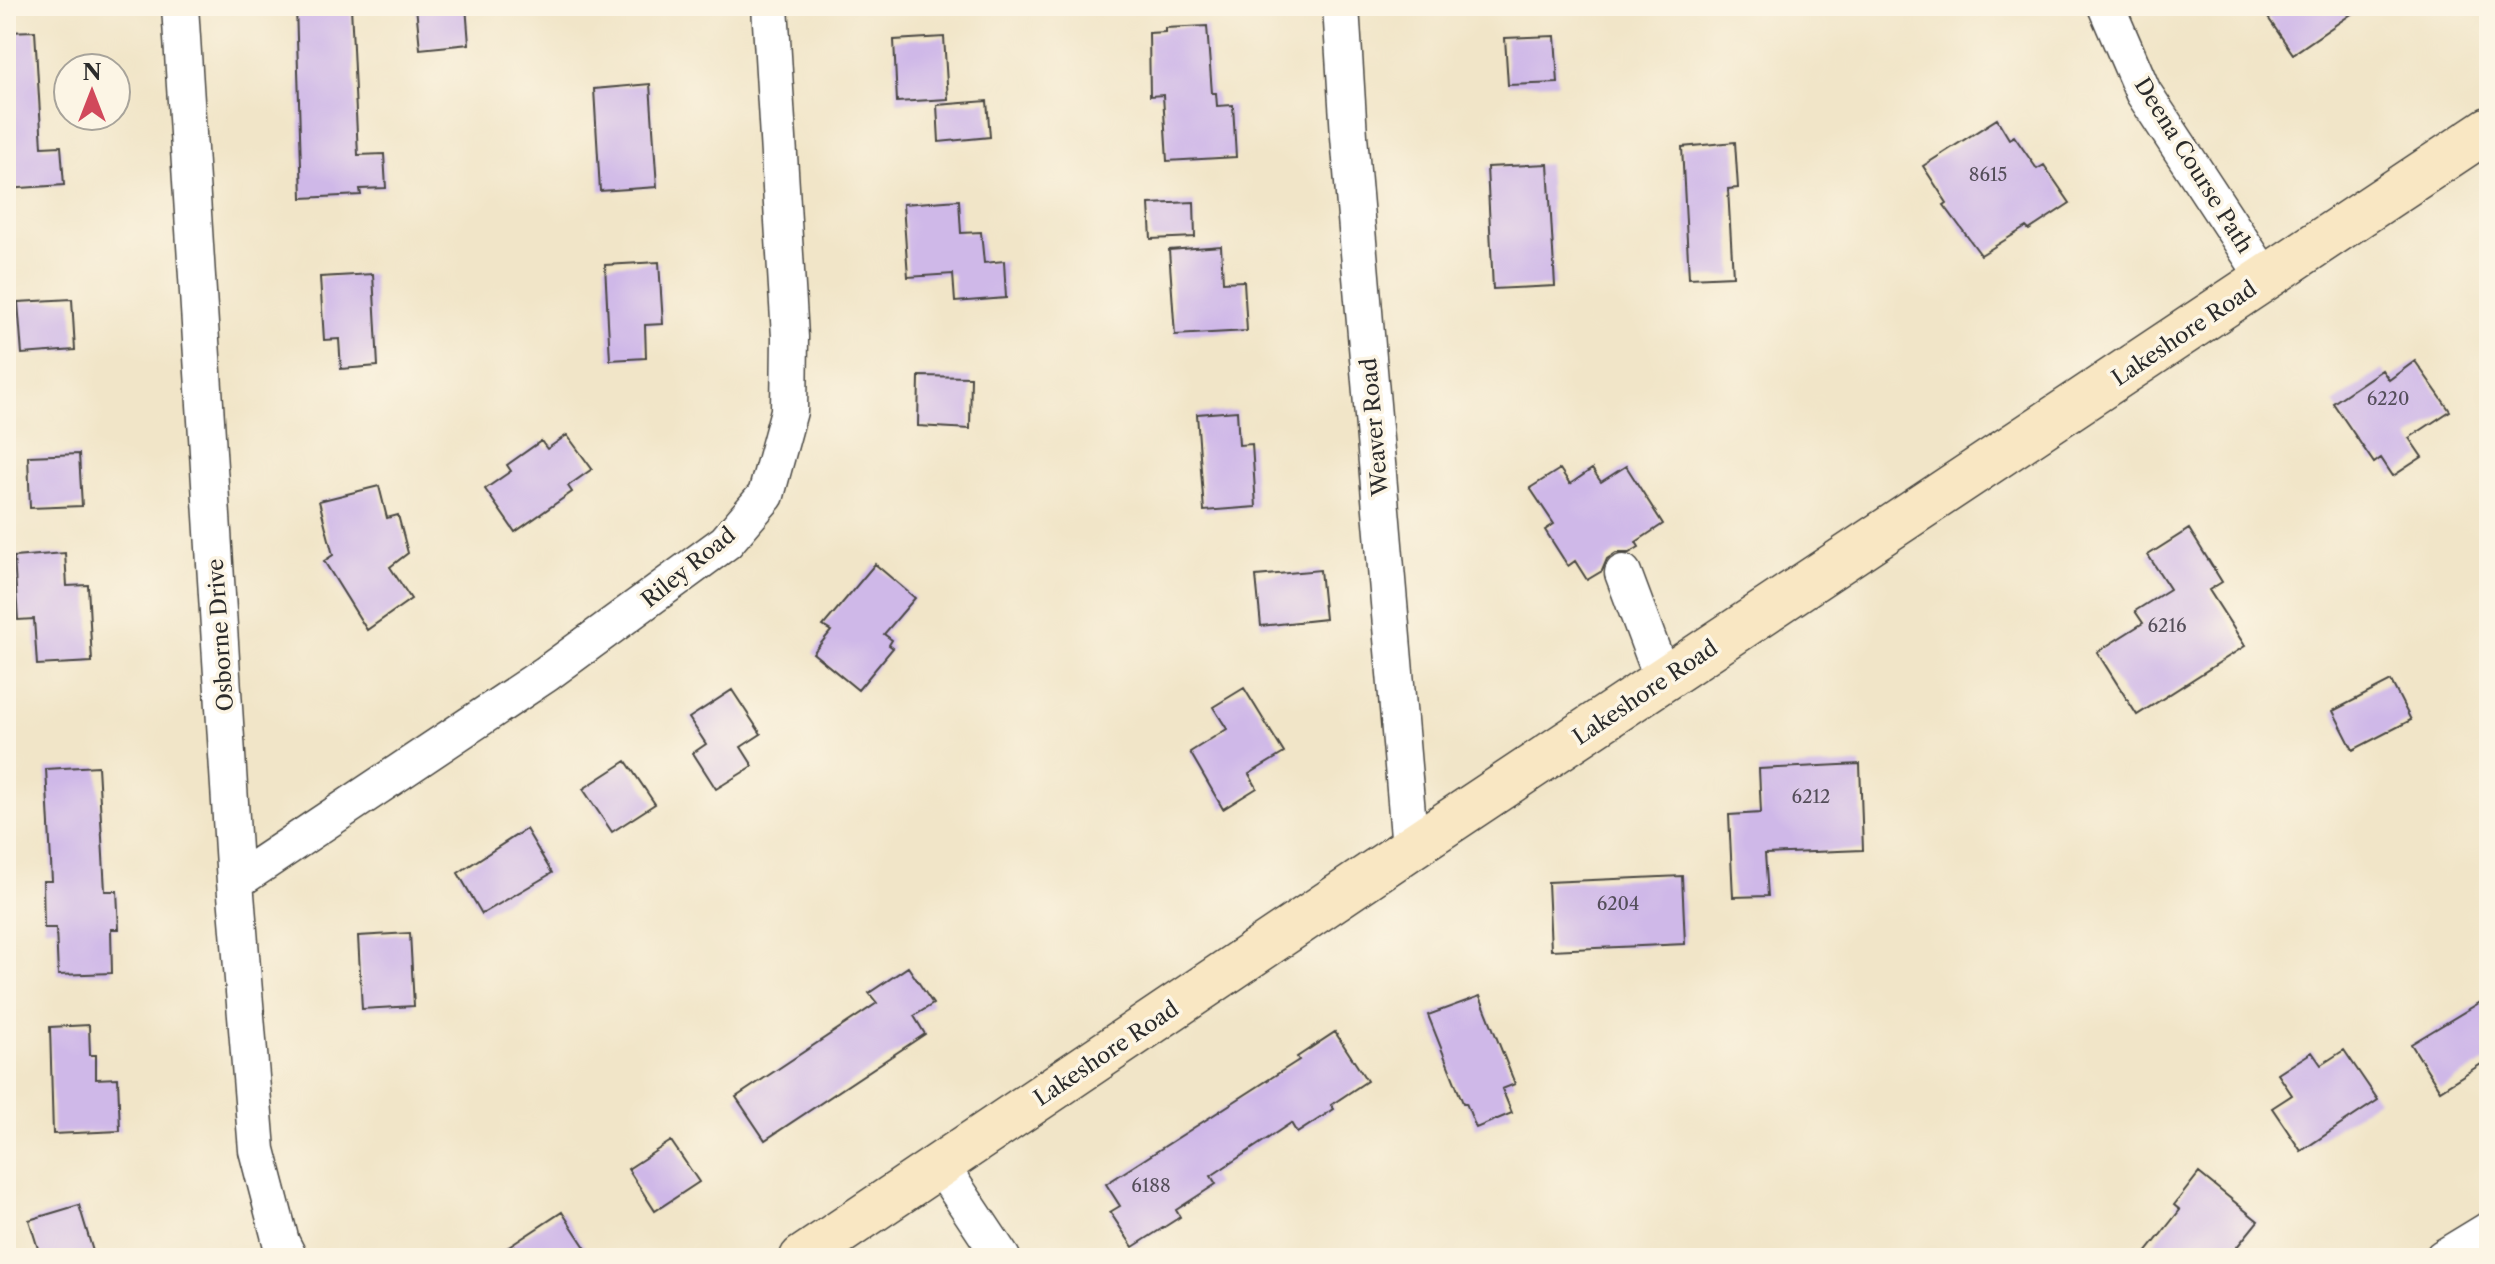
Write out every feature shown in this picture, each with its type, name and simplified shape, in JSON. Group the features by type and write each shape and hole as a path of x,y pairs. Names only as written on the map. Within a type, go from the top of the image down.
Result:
{"street":[{"name":"Osborne Drive","path":"180,6 235,882 257,1150 281,1242 289,1258"},
{"name":"Riley Road","path":"235,882 546,674 726,542 766,495 789,411 790,337 770,6"},
{"name":"Weaver Road","path":"1341,6 1349,136 1410,848"},
{"name":"Deena Course Path","path":"2106,6 2143,92 2266,279"},
{"name":"Lakeshore Road","path":"802,1258 1410,848 2489,129"},
{"path":"1623,573 1663,680"},
{"path":"940,1165 1002,1258"},
{"path":"2443,1258 2489,1230"}],"building":[{"path":"296,6 351,6 358,155 384,154 386,188 360,189 361,195 302,198"},
{"path":"416,6 466,6 469,44 420,49"},
{"path":"2260,6 2363,6 2293,54"},
{"path":"1207,26 1212,93 1216,93 1217,106 1233,105 1236,157 1167,161 1163,95 1150,96 1149,33 1165,32 1165,28"},
{"path":"35,31 42,147 61,146 64,185 6,189 6,32"},
{"path":"1555,36 1558,83 1508,85 1505,38"},
{"path":"944,37 948,99 897,102 894,40"},
{"path":"650,84 657,187 600,191 594,89"},
{"path":"987,101 990,137 939,142 937,105"},
{"path":"1997,119 2009,139 2014,136 2037,169 2044,165 2070,203 2029,230 2026,227 1981,255 1944,205 1947,203 1923,166"},
{"path":"1735,142 1738,188 1728,189 1733,276 1689,278 1682,147"},
{"path":"1548,164 1555,286 1493,289 1487,167"},
{"path":"959,200 961,233 981,232 984,263 1004,261 1006,298 955,302 953,274 908,277 903,204"},
{"path":"1194,202 1195,237 1151,239 1149,204"},
{"path":"1221,246 1223,282 1244,281 1247,331 1175,335 1169,250"},
{"path":"659,262 663,324 645,325 646,358 610,360 605,265"},
{"path":"373,274 378,366 341,369 339,339 324,340 320,277"},
{"path":"72,299 75,350 22,354 18,302"},
{"path":"2415,361 2450,411 2409,438 2422,457 2393,476 2381,458 2374,463 2333,403 2382,370 2389,380"},
{"path":"919,376 971,377 970,429 918,426"},
{"path":"1237,411 1239,445 1252,444 1256,507 1204,511 1197,414"},
{"path":"567,435 592,469 568,486 572,492 515,532 485,489 511,471 507,465 541,441 547,449"},
{"path":"79,454 82,506 30,508 28,456"},
{"path":"1626,466 1663,524 1636,542 1639,547 1629,553 1616,553 1607,559 1602,571 1587,580 1575,561 1568,566 1545,530 1554,524 1530,488 1560,469 1570,484 1592,469 1601,482"},
{"path":"379,486 387,518 398,515 408,553 390,567 411,599 367,630 324,561 333,555 319,501"},
{"path":"2189,529 2222,582 2209,590 2245,646 2137,715 2097,652 2143,623 2135,611 2170,589 2148,555"},
{"path":"65,553 67,586 88,585 92,662 37,665 34,619 18,620 14,557"},
{"path":"875,564 915,598 884,634 892,640 889,645 893,648 858,690 813,653 831,631 823,626"},
{"path":"1320,570 1325,619 1261,626 1256,576"},
{"path":"2391,681 2411,720 2353,750 2333,711"},
{"path":"1244,688 1284,753 1249,774 1257,788 1223,809 1190,752 1227,729 1213,707"},
{"path":"732,690 761,734 741,747 753,766 716,789 693,753 706,744 689,718"},
{"path":"626,761 655,804 612,832 583,789"},
{"path":"1860,764 1863,850 1765,854 1768,896 1733,897 1729,815 1761,813 1759,769"},
{"path":"98,766 105,891 117,891 119,929 111,929 112,973 58,975 56,928 44,928 43,881 52,881 46,769"},
{"path":"526,829 552,873 482,914 458,873"},
{"path":"1682,876 1685,944 1551,950 1548,882"},
{"path":"410,933 414,1006 362,1009 358,936"},
{"path":"908,967 933,1004 914,1016 925,1034 765,1140 736,1097 877,1003 869,993"},
{"path":"1480,996 1515,1084 1502,1089 1512,1113 1476,1128 1428,1015"},
{"path":"2489,997 2489,1059 2440,1090 2411,1044"},
{"path":"89,1025 90,1055 96,1055 96,1079 118,1078 120,1131 53,1134 50,1027"},
{"path":"1335,1032 1367,1081 1331,1105 1334,1109 1297,1133 1291,1123 1211,1176 1216,1184 1176,1210 1180,1217 1133,1247 1110,1212 1120,1206 1106,1184 1299,1060 1297,1057"},
{"path":"2344,1050 2378,1100 2301,1151 2272,1108 2292,1095 2278,1074 2312,1052 2321,1065"},
{"path":"671,1141 699,1182 655,1211 628,1169"},
{"path":"2199,1173 2258,1221 2228,1258 2142,1258 2180,1210 2174,1205"},
{"path":"79,1205 95,1258 41,1258 29,1220"},
{"path":"562,1212 592,1258 492,1258"}]}
